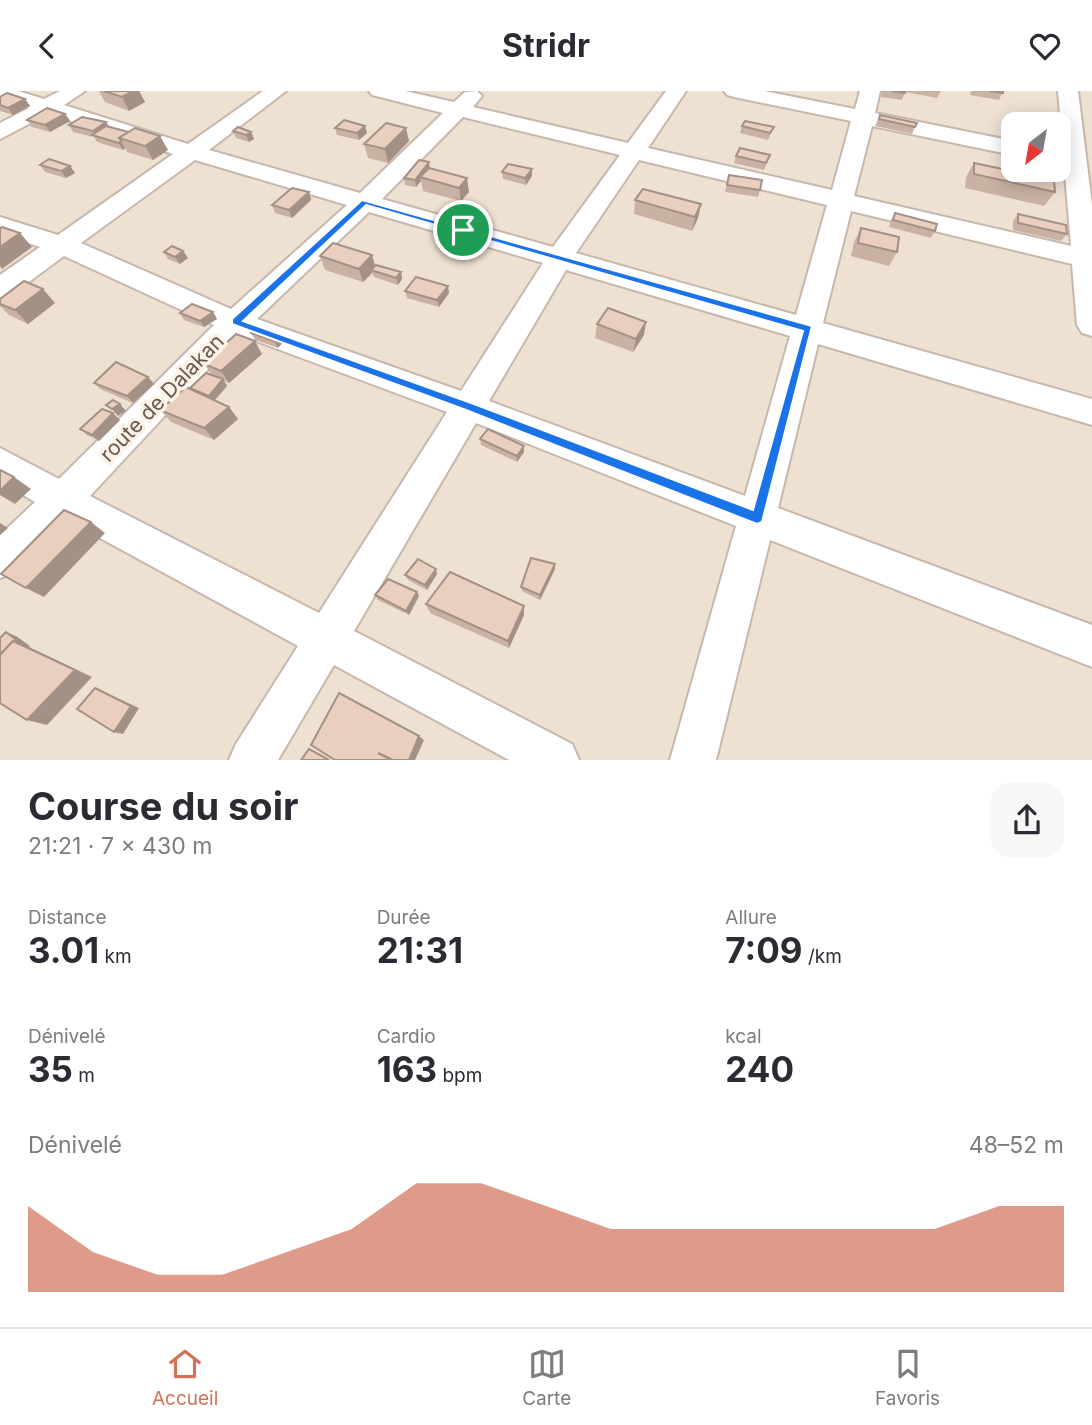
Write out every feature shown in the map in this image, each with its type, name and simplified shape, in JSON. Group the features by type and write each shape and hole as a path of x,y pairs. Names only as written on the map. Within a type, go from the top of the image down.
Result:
{"street":[{"path":"0,132 75,91"},
{"path":"0,289 276,91"},
{"path":"379,91 468,100 634,150 1089,259"},
{"path":"252,760 560,257 676,91"},
{"path":"734,91 866,104 1001,144"},
{"path":"1068,91 1089,259 1092,324"},
{"path":"0,92 191,152 1092,412"},
{"name":"route de Dalakan","path":"0,560 235,322 365,202 468,100"},
{"path":"693,760 809,329 866,104"},
{"path":"0,225 62,245 235,322 470,407 1092,646"},
{"path":"0,463 325,639 556,760"}],"shaded area":[{"path":"0,91 1092,91 1092,760 0,760"}],"building":[{"path":"104,91 133,91 122,97"},
{"path":"7,93 25,99 8,108 0,105 0,97"},
{"path":"47,108 65,114 45,125 27,120"},
{"path":"880,115 917,123 915,127 879,119"},
{"path":"82,117 106,122 93,131 69,125"},
{"path":"344,120 365,126 357,133 335,128"},
{"path":"745,121 774,127 770,133 742,126"},
{"path":"386,123 406,128 385,149 364,144"},
{"path":"106,126 129,132 119,138 119,143 92,135"},
{"path":"238,127 251,132 246,135 233,131"},
{"path":"135,128 160,136 145,146 119,138"},
{"path":"740,148 770,155 766,163 736,156"},
{"path":"49,159 70,166 61,171 40,165"},
{"path":"419,160 429,162 415,180 404,178"},
{"path":"974,163 1001,169 1001,180 974,174"},
{"path":"508,164 532,169 525,178 502,172"},
{"path":"429,168 467,178 459,188 420,177"},
{"path":"729,175 762,180 760,190 727,185"},
{"path":"1010,182 1054,182 1055,192"},
{"path":"292,188 309,192 289,210 272,205"},
{"path":"643,189 701,204 695,217 635,200"},
{"path":"895,213 937,224 935,231 893,220"},
{"path":"1018,214 1066,225 1067,234 1018,223"},
{"path":"457,227 475,232 469,239 451,233"},
{"path":"0,228 20,233 0,247"},
{"path":"861,228 899,237 897,252 858,243"},
{"path":"333,243 372,255 359,269 320,256"},
{"path":"172,246 183,251 175,257 164,252"},
{"path":"376,265 401,272 396,278 371,270"},
{"path":"416,277 448,286 437,300 405,291"},
{"path":"24,281 43,289 15,310 0,304 0,299"},
{"path":"192,304 213,312 200,321 180,313"},
{"path":"608,308 646,322 636,339 597,324"},
{"path":"256,327 279,335 274,341 251,333"},
{"path":"236,334 255,341 221,371 204,364"},
{"path":"116,362 148,377 127,396 94,383"},
{"path":"206,373 223,379 209,396 190,388"},
{"path":"186,387 229,407 204,428 160,410"},
{"path":"113,400 120,404 112,409 106,405"},
{"path":"102,409 113,413 92,435 80,429"},
{"path":"488,429 524,446 517,456 480,439"},
{"path":"0,470 14,477 0,491"},
{"path":"64,510 91,522 26,588 1,574"},
{"path":"531,558 555,564 540,595 521,587"},
{"path":"418,559 436,569 425,585 405,575"},
{"path":"450,572 524,606 508,641 426,604"},
{"path":"388,579 417,592 406,611 375,595"},
{"path":"6,632 20,643 13,641 0,655 0,638"},
{"path":"13,641 75,670 27,720 0,703 0,655"},
{"path":"95,688 131,706 114,732 77,709"},
{"path":"339,693 419,736 409,760 393,760 378,753 391,760 335,760 311,745"},
{"path":"309,749 329,760 301,760"}],"route":[{"path":"365,202 463,230 809,329 757,518 470,407 235,322 365,202"}]}
